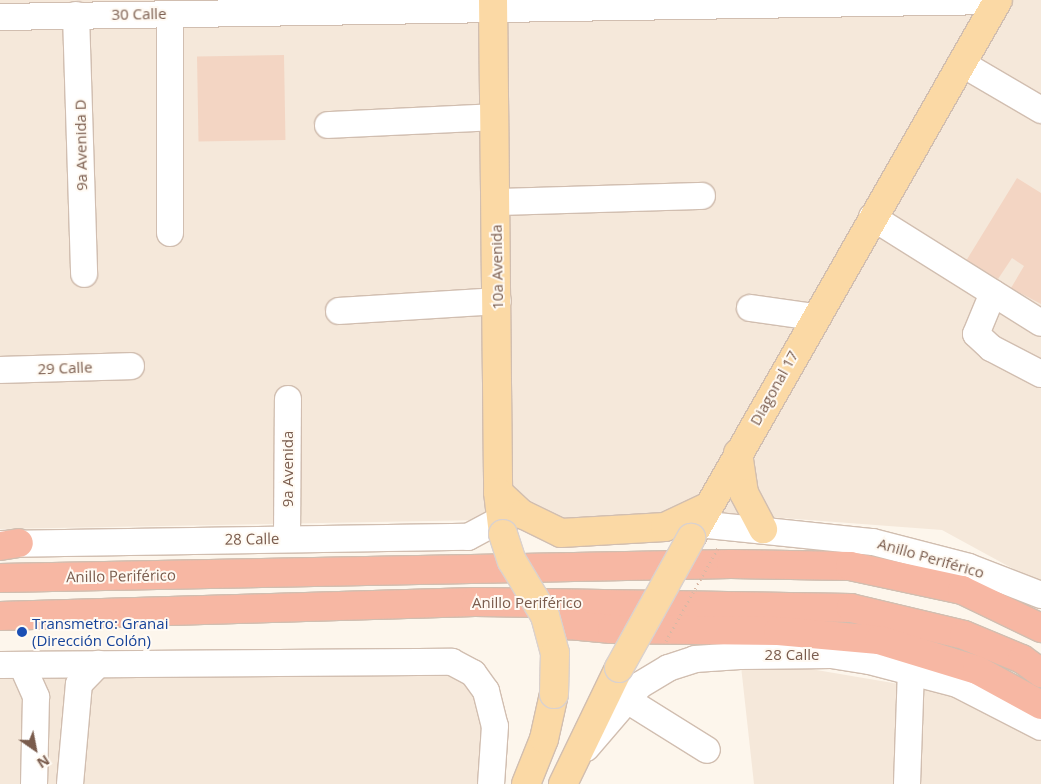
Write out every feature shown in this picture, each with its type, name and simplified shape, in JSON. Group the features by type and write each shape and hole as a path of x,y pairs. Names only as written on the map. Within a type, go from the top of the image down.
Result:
{"highway":[{"name":"Anillo Periférico","path":"0,578 731,564 850,566 962,590 1041,628"},
{"name":"Anillo Periférico","path":"0,616 475,602 851,608 964,634 1022,659 1041,674"},
{"path":"545,616 569,624 612,629 778,631 879,640 977,670 1041,705"}],"main road":[{"name":"Diagonal 17","path":"568,774 619,668 699,523 814,317 998,0"},
{"name":"10a Avenida","path":"493,4 498,300 498,492 501,527"},
{"path":"738,453 744,493 762,529"},
{"path":"498,492 522,514 561,534 665,528 699,523"},
{"path":"501,527 512,561 545,616 556,653 554,694 544,739 526,784"}],"street":[{"name":"30 Calle","path":"0,17 76,16 181,9 493,4 998,0"},
{"path":"170,234 181,9"},
{"name":"9a Avenida D","path":"76,16 84,274"},
{"path":"961,62 1041,110"},
{"path":"328,125 495,117"},
{"path":"496,202 702,196"},
{"path":"872,217 1041,323"},
{"path":"993,293 976,334 991,348 1041,374"},
{"path":"339,310 498,300"},
{"path":"750,308 814,317"},
{"name":"29 Calle","path":"0,370 131,366"},
{"name":"9a Avenida","path":"287,539 288,399"},
{"name":"Anillo Periférico","path":"699,523 873,542 969,567 1041,595"},
{"name":"28 Calle","path":"6,544 468,538 501,527"},
{"name":"28 Calle","path":"568,774 640,685 668,668 694,659 831,655 911,671 958,684 1041,727"},
{"path":"11,665 452,662 473,673 486,692 495,726 491,784"},
{"path":"70,784 79,684 98,664"},
{"path":"11,665 36,696 34,784"},
{"path":"907,784 911,671"},
{"path":"627,700 707,750"}],"path":[{"path":"666,642 719,546"}],"shaded area":[{"path":"0,0 1041,0 1041,584 942,530 743,515 0,529"},
{"path":"740,657 993,700 1041,739 1041,784 754,784"},
{"path":"451,674 482,695 482,784 0,784 0,678"}],"building":[{"path":"284,55 285,140 198,142 197,57"},
{"path":"1017,178 1041,193 1041,304 1011,288 1024,266 1012,258 998,279 966,261"}],"place":[{"name":"Transmetro: Granai (Dirección Colón)","path":"22,632"}]}
